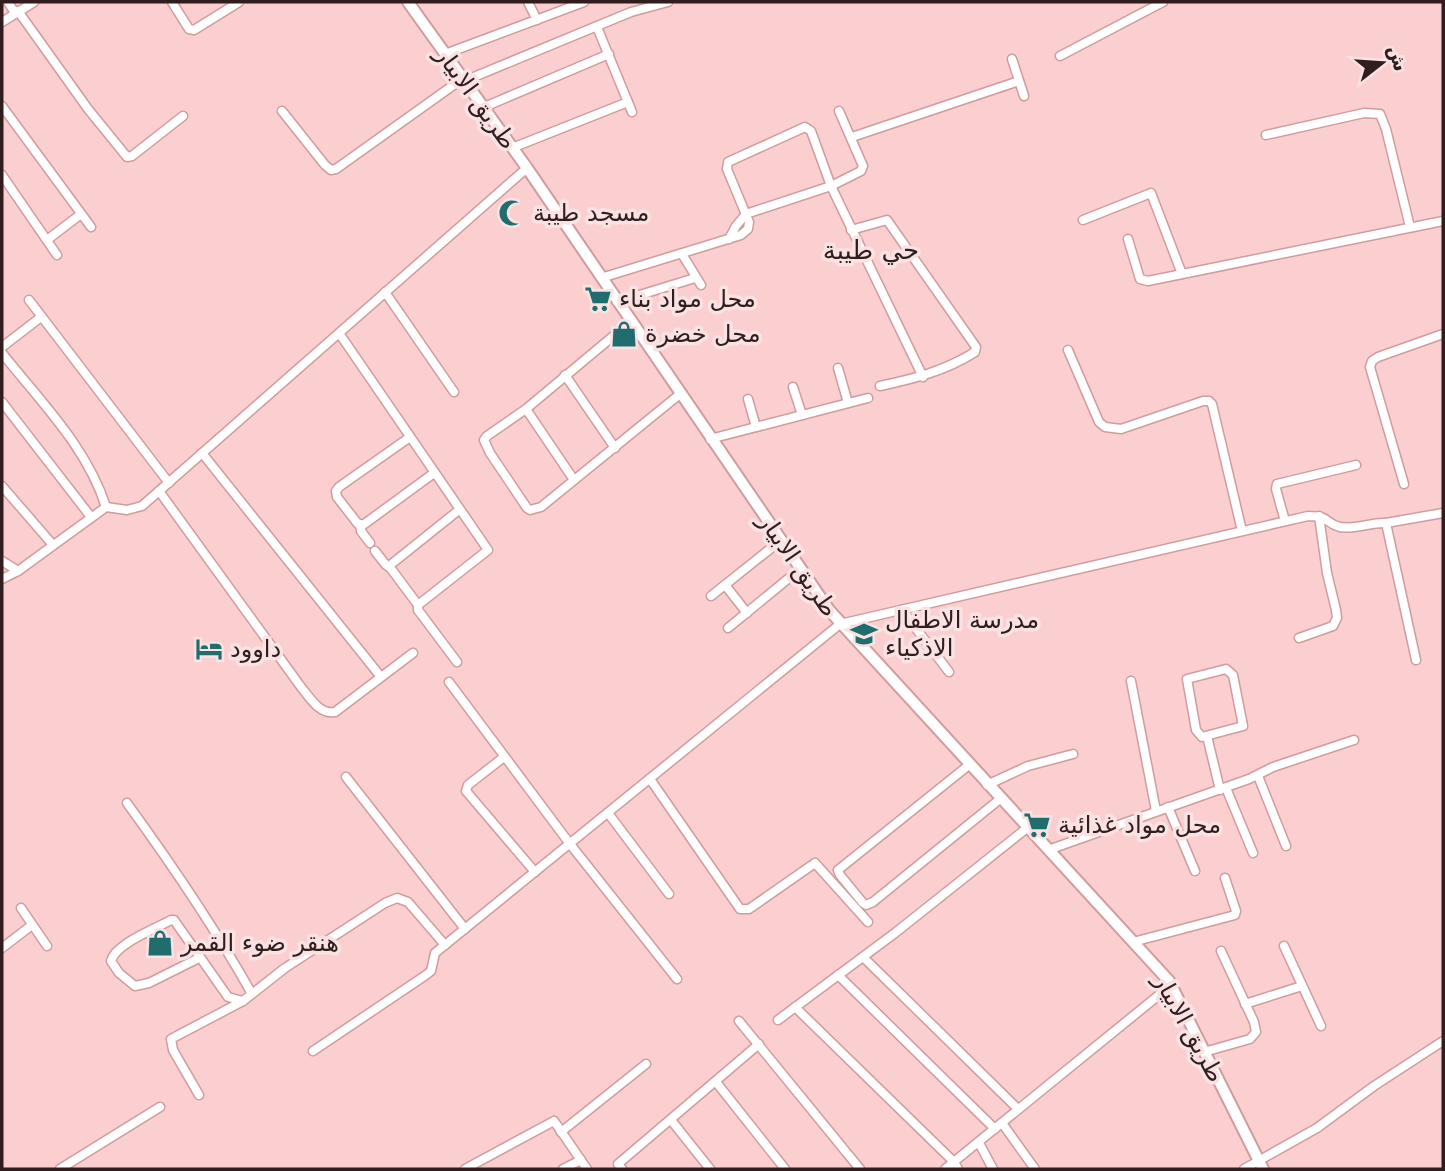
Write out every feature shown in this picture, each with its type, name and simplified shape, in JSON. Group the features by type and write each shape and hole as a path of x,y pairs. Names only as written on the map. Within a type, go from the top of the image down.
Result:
{"main road":[{"name":"طريق الابيار","path":"408,2 527,168 780,541 840,624 1169,981 1260,1165"}],"street":[{"path":"8,2 127,157 132,156 183,116"},
{"path":"2,22 34,2"},
{"path":"172,2 189,29 194,30 239,2"},
{"path":"528,2 537,20"},
{"path":"445,54 584,2"},
{"path":"626,2 631,12"},
{"path":"282,111 325,165 331,170 336,169 463,80 631,12 668,2"},
{"path":"1060,56 1163,2"},
{"path":"597,27 632,112"},
{"path":"482,108 609,54"},
{"path":"1012,59 1024,96"},
{"path":"852,137 1019,81"},
{"path":"512,148 628,102"},
{"path":"2,106 91,227"},
{"path":"746,214 831,186 861,171 863,166 839,111"},
{"path":"1266,135 1364,113 1380,114 1410,227"},
{"path":"601,278 741,235 748,229 746,214 727,169 728,162 805,127 811,131 831,186 922,377"},
{"path":"2,579 18,571 106,507 134,509 142,506 527,168"},
{"path":"2,175 57,255"},
{"path":"1083,220 1153,194 1182,274"},
{"path":"47,240 82,214"},
{"path":"851,230 887,220 977,350 922,377 880,386"},
{"path":"1128,239 1140,279 1148,281 1443,221"},
{"path":"617,302 698,281 682,254"},
{"path":"385,292 454,392"},
{"path":"29,300 169,482"},
{"path":"2,347 41,317"},
{"path":"630,322 526,409 487,436 484,444 490,453 530,510 541,506 680,394"},
{"path":"339,333 488,551 418,605"},
{"path":"1404,484 1370,367 1372,361 1378,357 1443,334"},
{"path":"1068,350 1099,422 1105,427 1121,429 1203,401 1212,404 1242,531"},
{"path":"2,353 50,411 93,471 106,507"},
{"path":"838,368 848,403"},
{"path":"565,375 614,448"},
{"path":"793,387 802,415"},
{"path":"710,439 868,398"},
{"path":"748,399 756,427"},
{"path":"2,402 91,517"},
{"path":"526,409 573,480"},
{"path":"410,437 336,491 337,497 360,524 360,531 418,605 418,610 457,662"},
{"path":"202,453 381,677"},
{"path":"1285,521 1277,484 1356,464"},
{"path":"360,524 363,525 434,473"},
{"path":"2,486 53,545"},
{"path":"159,491 322,711 330,714 335,712 413,653"},
{"path":"389,566 459,510"},
{"path":"313,1051 431,971 435,953 840,624 1285,521 1320,516 1342,527 1443,513"},
{"path":"1299,638 1333,626 1336,618 1320,516"},
{"path":"1386,523 1416,660"},
{"path":"711,596 780,541"},
{"path":"2,561 18,571"},
{"path":"728,628 800,569"},
{"path":"725,585 747,613"},
{"path":"902,610 948,672"},
{"path":"1226,669 1233,675 1244,724 1241,728 1207,736 1202,737 1196,730 1187,679 1226,669"},
{"path":"1131,681 1156,811"},
{"path":"449,682 570,844 677,979"},
{"path":"1207,736 1223,789 1252,853"},
{"path":"1048,850 1354,740"},
{"path":"987,785 1028,766 1073,754"},
{"path":"504,757 468,785 466,791 535,872"},
{"path":"969,765 838,870 863,903 868,905 873,902 1000,799"},
{"path":"1258,776 1286,846"},
{"path":"346,778 465,929"},
{"path":"650,779 740,909 749,909 815,863 868,922"},
{"path":"127,803 217,933 252,995"},
{"path":"1168,807 1195,871"},
{"path":"608,813 669,894"},
{"path":"778,1020 1027,828"},
{"path":"1133,942 1235,915 1225,878"},
{"path":"199,1095 173,1050 171,1039 252,995 296,960 391,900 397,898 408,902 445,945"},
{"path":"21,908 47,946"},
{"path":"199,958 149,983 135,986 119,973 111,961 111,957 120,947 171,920 177,923 229,999 243,1000"},
{"path":"2,948 32,925"},
{"path":"1284,946 1321,1026"},
{"path":"1204,1052 1235,1044 1255,1035 1256,1028 1221,951"},
{"path":"863,957 1018,1109"},
{"path":"838,975 998,1126 1035,1169"},
{"path":"946,1169 956,1166 1018,1109 1170,986"},
{"path":"1245,1004 1303,986"},
{"path":"795,1007 956,1166"},
{"path":"738,1021 860,1169"},
{"path":"1244,1169 1260,1165 1443,1041"},
{"path":"622,1169 618,1164 759,1044"},
{"path":"561,1132 646,1063"},
{"path":"716,1082 786,1169"},
{"path":"60,1169 160,1107"},
{"path":"671,1120 710,1169"},
{"path":"466,1169 554,1121 587,1169"},
{"path":"979,1143 993,1169"},
{"path":"563,1169 581,1160"}],"place":[{"name":"مسجد طيبة","path":"512,213"},
{"name":"محل مواد بناء","path":"598,299"},
{"name":"محل خضرة","path":"624,334"},
{"name":"مدرسة الاطفال الاذكياء","path":"864,634"},
{"name":"داوود","path":"209,649"},
{"name":"محل مواد غذائية","path":"1037,825"},
{"name":"هنقر ضوء القمر","path":"160,943"}],"district":[{"name":"حي طيبة","path":"871,250"}]}
